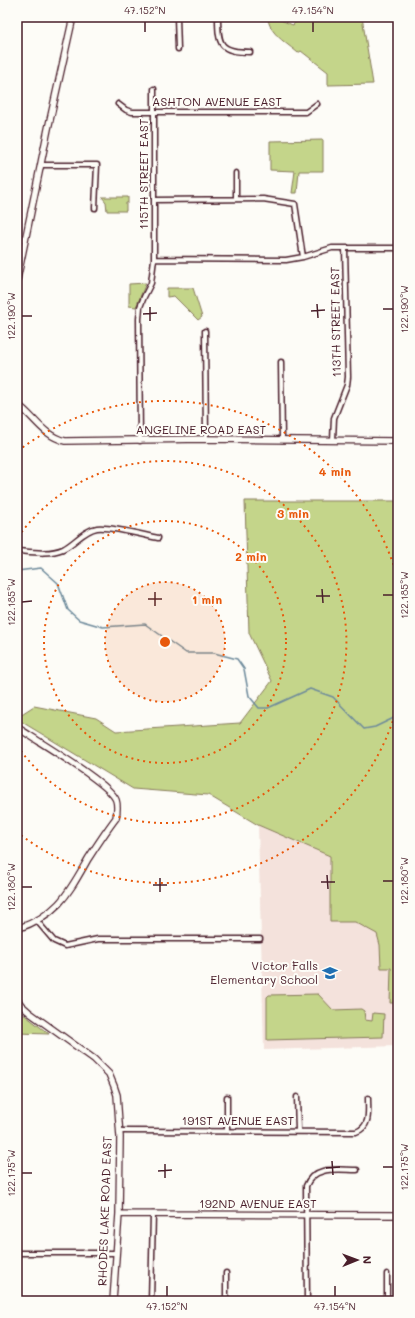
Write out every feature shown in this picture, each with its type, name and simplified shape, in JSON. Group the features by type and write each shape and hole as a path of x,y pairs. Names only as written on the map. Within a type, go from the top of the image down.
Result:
{"street":[{"path":"17,280 73,17"},
{"path":"177,17 178,50"},
{"path":"218,17 218,36 220,42 229,50 236,52 250,52"},
{"name":"115TH STREET EAST","path":"140,441 139,319 140,307 151,283 154,259 154,89"},
{"name":"ASHTON AVENUE EAST","path":"118,104 126,110 154,112 306,112 317,104"},
{"path":"41,165 97,165 95,208"},
{"path":"236,173 236,198"},
{"path":"154,200 236,198 263,199 295,204 303,257"},
{"name":"113TH STREET EAST","path":"333,440 334,418 347,385 348,377 345,248"},
{"path":"154,259 286,260 303,257 327,249 398,248"},
{"path":"205,331 206,439"},
{"path":"280,362 282,440"},
{"name":"ANGELINE ROAD EAST","path":"17,404 46,432 59,440 65,441 206,439 398,441"},
{"path":"17,551 55,552 68,546 91,530 97,528 158,538"},
{"path":"17,727 110,790 116,798 117,805 116,818 65,897 51,912 37,921 17,929"},
{"path":"37,921 54,941 65,946 98,939 260,939"},
{"name":"RHODES LAKE ROAD EAST","path":"17,999 21,1005 94,1059 109,1074 117,1095 120,1131 119,1214 112,1301"},
{"path":"227,1097 227,1131"},
{"path":"298,1097 298,1131"},
{"name":"191ST AVENUE EAST","path":"120,1131 356,1132 361,1130 366,1125 368,1098"},
{"path":"307,1301 306,1186 311,1177 323,1171 357,1170"},
{"name":"192ND AVENUE EAST","path":"119,1214 398,1215"},
{"path":"151,1301 153,1214"},
{"path":"17,1253 115,1253"},
{"path":"226,1273 226,1301"},
{"path":"387,1274 387,1301"},
{"path":"75,1301 112,1301"}],"shaded area":[{"name":"Victor Falls Elementary School","path":"258,825 398,885 398,1046 264,1050"}],"green space":[{"path":"268,17 278,17 278,19 293,25 300,17 362,17 373,84 328,85 328,72 301,51 298,53 279,38 271,28"},
{"path":"323,140 323,171 299,171 297,193 292,193 295,171 270,170 270,141"},
{"path":"102,197 128,197 126,211 107,211 106,202"},
{"path":"146,283 136,307 129,306 129,284"},
{"path":"167,288 193,288 202,317 198,320 174,296 167,297"},
{"path":"245,501 398,501 398,1003 390,1003 391,968 381,968 380,945 377,934 355,922 330,922 330,856 258,825 208,795 133,789 22,722 17,717 34,706 96,718 116,731 240,723 272,681 249,633"},
{"path":"318,994 333,1010 361,1009 364,1011 365,1020 372,1021 373,1013 384,1014 383,1037 267,1040 267,997 269,995"},
{"path":"17,1009 49,1034 17,1033"}],"waterway":[{"path":"17,571 41,568 58,583 68,610 79,620 103,627 145,624 186,653 214,653 237,659 244,669 249,696 259,708 268,708 310,689 333,697 364,729 375,727 398,716"}],"place":[{"name":"Victor Falls Elementary School","path":"330,973"}]}
